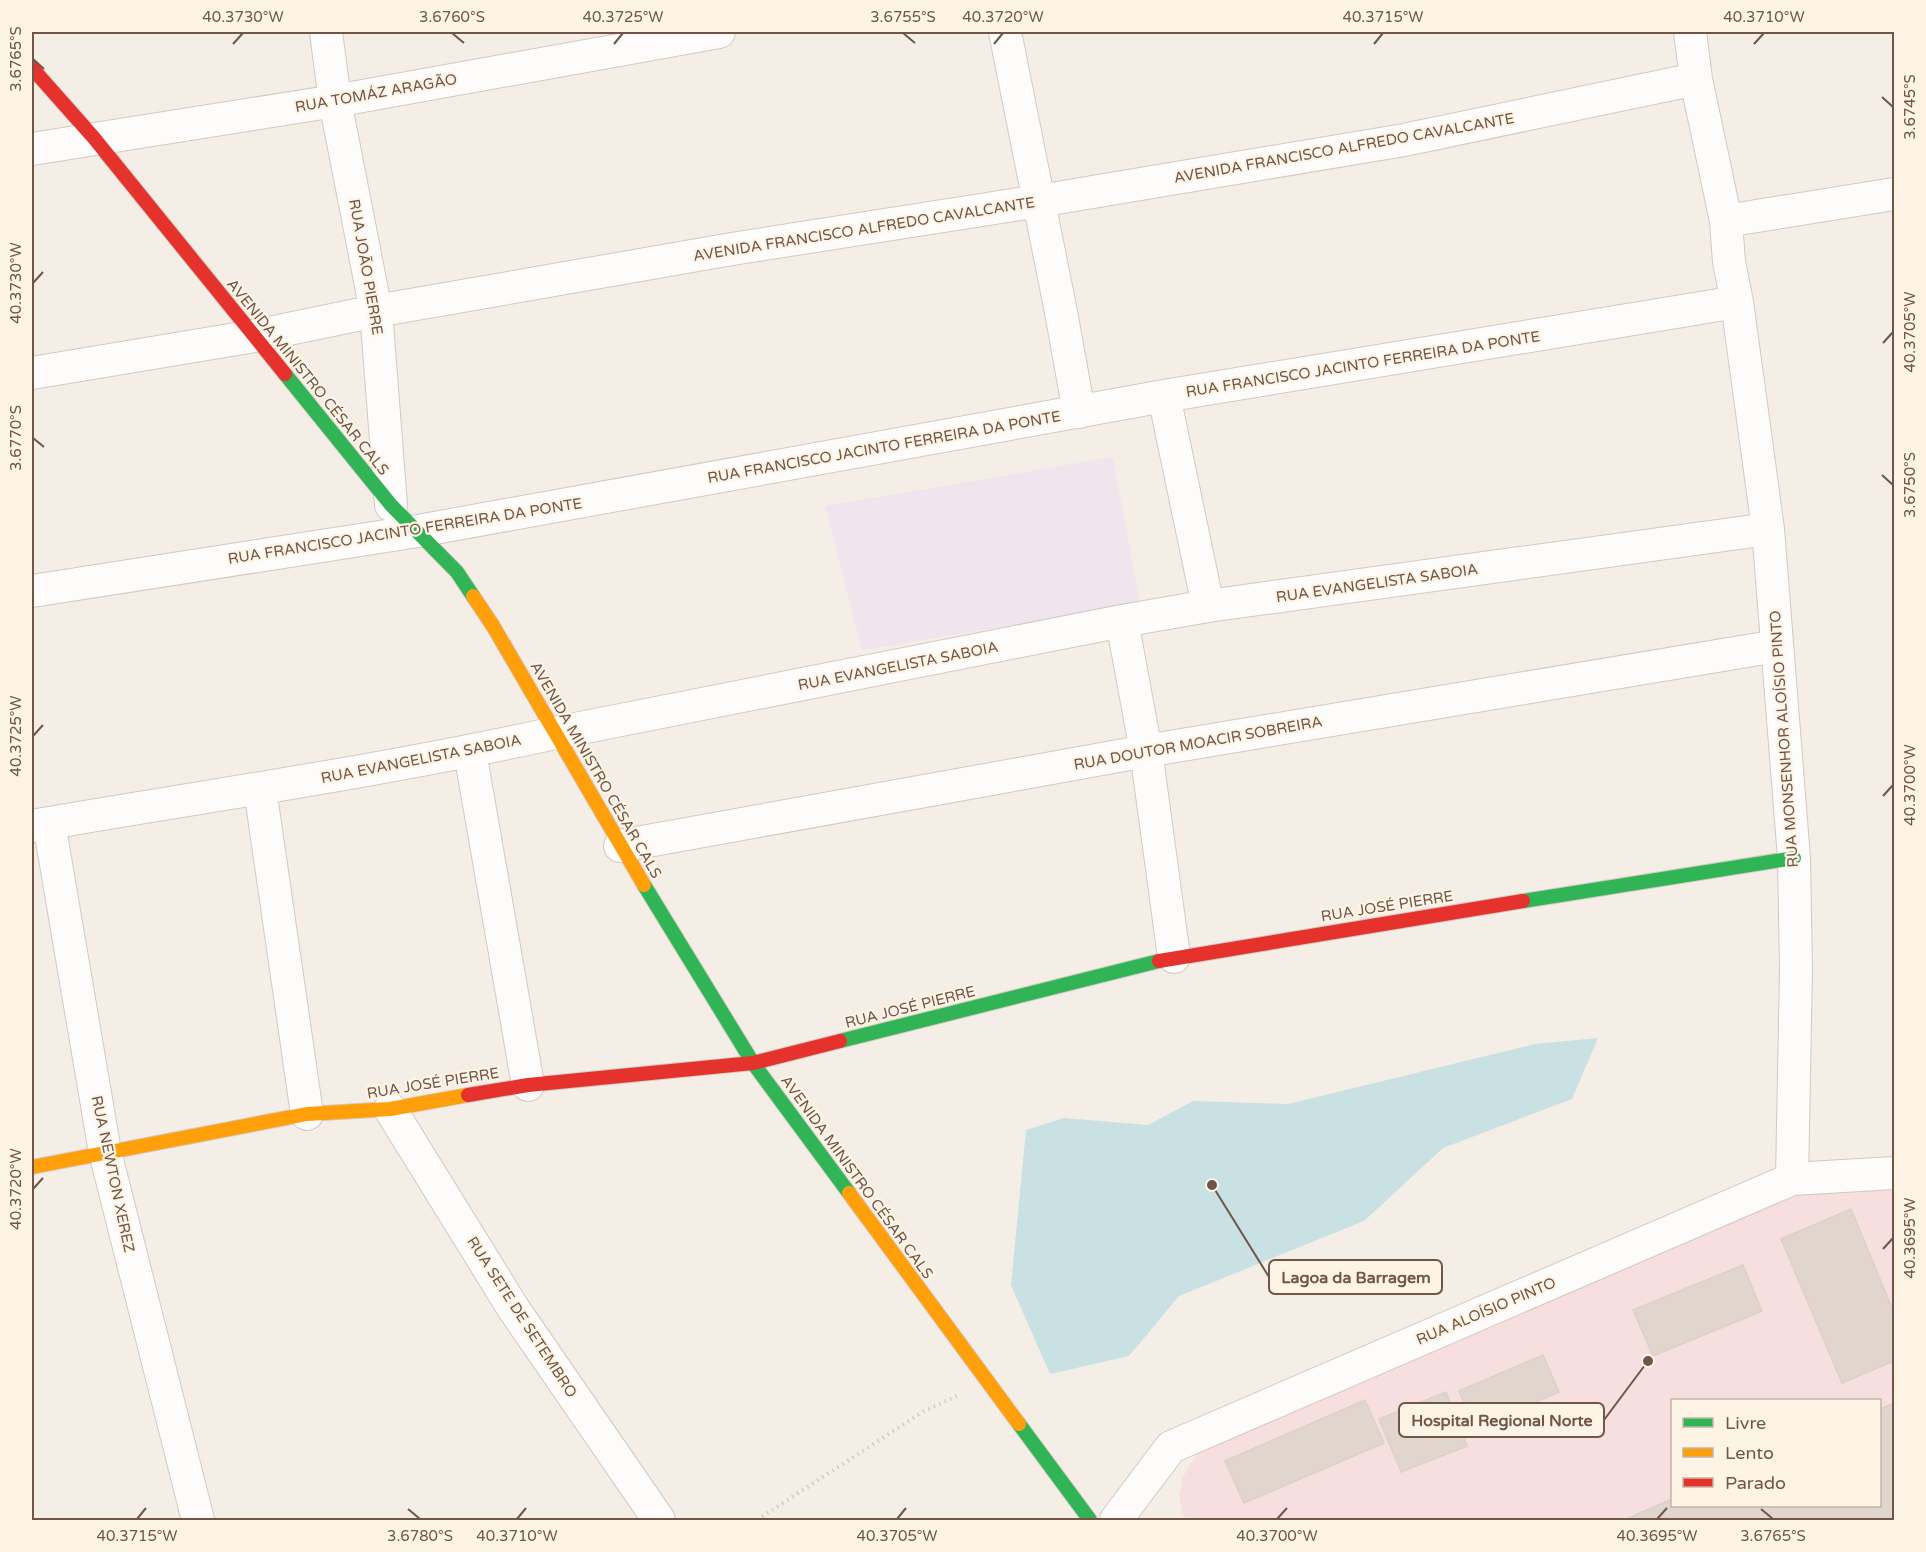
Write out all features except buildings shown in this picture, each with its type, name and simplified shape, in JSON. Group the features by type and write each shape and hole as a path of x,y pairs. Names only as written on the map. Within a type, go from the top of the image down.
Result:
{"main road":[{"name":"AVENIDA MINISTRO CÉSAR CALS","path":"32,68 94,138 391,505 457,572 493,626 620,846 753,1063 1090,1521"},
{"name":"RUA JOSÉ PIERRE","path":"32,1167 307,1114 390,1109 528,1085 753,1063 1174,957 1794,858"}],"street":[{"name":"RUA JOÃO PIERRE","path":"326,32 335,101 376,311 391,505"},
{"name":"RUA TOMÁZ ARAGÃO","path":"32,149 335,101 719,32"},
{"path":"1005,32 1079,412"},
{"path":"1690,32 1696,80 1726,221 1894,194"},
{"name":"AVENIDA FRANCISCO ALFREDO CAVALCANTE","path":"32,373 254,336 376,311 732,249 1404,140 1696,80"},
{"name":"RUA MONSENHOR ALOÍSIO PINTO","path":"1726,221 1729,262 1737,302 1768,529 1794,858 1796,969 1792,1179"},
{"name":"RUA FRANCISCO JACINTO FERREIRA DA PONTE","path":"32,591 418,531 1164,396 1737,302"},
{"path":"1164,396 1208,606"},
{"name":"RUA EVANGELISTA SABOIA","path":"40,824 260,789 470,752 555,733 1208,606 1768,529"},
{"path":"1122,621 1146,751 1174,957"},
{"name":"RUA DOUTOR MOACIR SOBREIRA","path":"620,846 1146,751 1777,646"},
{"path":"470,752 528,1085"},
{"path":"260,789 307,1114"},
{"name":"RUA NEWTON XEREZ","path":"40,824 105,1152 198,1521"},
{"name":"RUA SETE DE SETEMBRO","path":"390,1109 513,1308 655,1519"},
{"name":"RUA ALOÍSIO PINTO","path":"1116,1521 1171,1446 1792,1179 1894,1173"}],"path":[{"path":"757,1521 924,1411"}],"shaded area":[{"path":"1113,457 1140,604 862,650 825,506"},
{"path":"1894,1181 1894,1520 1187,1520 1182,1512 1179,1496 1183,1477 1195,1457 1213,1440 1803,1192"}],"water":[{"path":"1598,1038 1572,1099 1443,1148 1364,1221 1179,1296 1129,1356 1050,1374 1011,1285 1026,1130 1064,1118 1148,1125 1193,1101 1288,1104 1535,1044"}],"traffic: fast":[{"path":"285,374 391,505 457,572 473,596"},
{"path":"1523,901 1794,858"},
{"path":"644,885 753,1063 849,1193"},
{"path":"840,1041 1159,961"},
{"path":"1019,1424 1090,1520"}],"traffic: slow":[{"path":"473,596 493,626 644,885"},
{"path":"32,1167 307,1114 390,1109 468,1095"},
{"path":"849,1193 1019,1424"}],"traffic: jam":[{"path":"32,68 94,138 285,374"},
{"path":"1159,961 1523,901"},
{"path":"468,1095 528,1085 753,1063 840,1041"}],"place":[{"name":"Lagoa da Barragem","path":"1212,1185"},
{"name":"Hospital Regional Norte","path":"1648,1361"}]}
